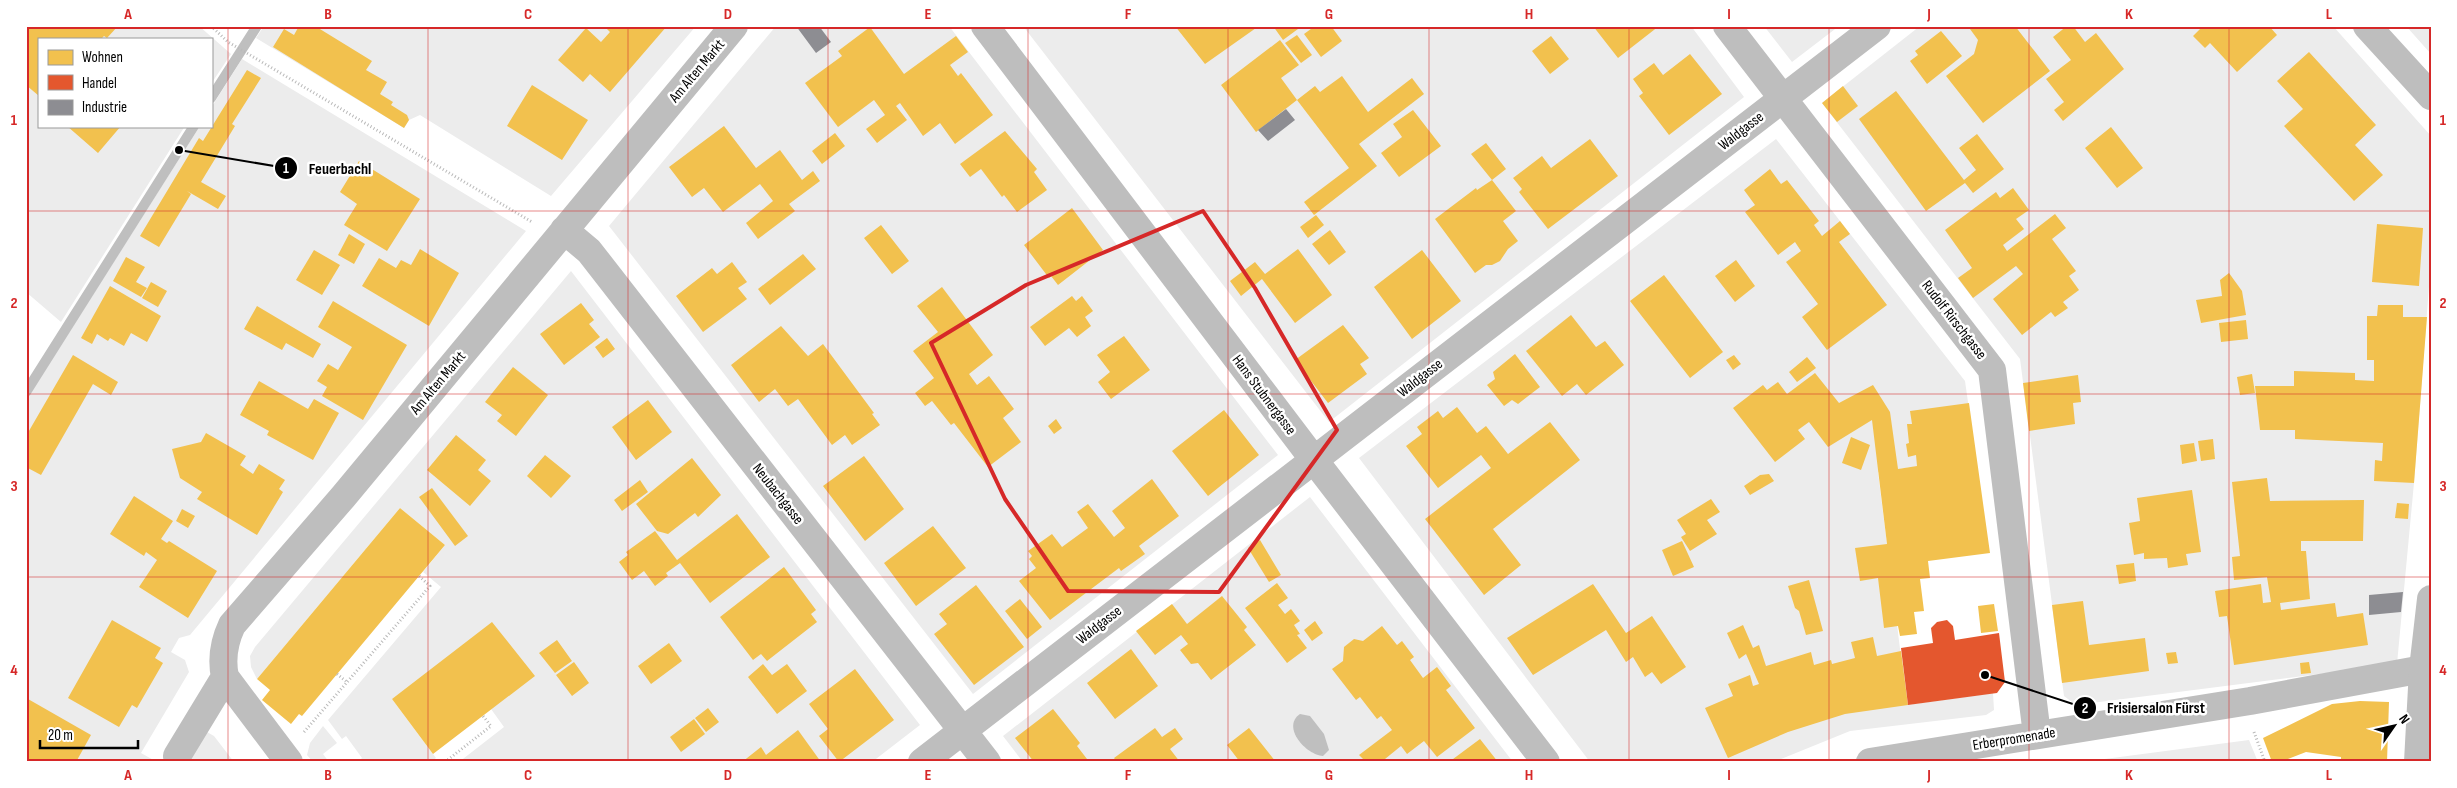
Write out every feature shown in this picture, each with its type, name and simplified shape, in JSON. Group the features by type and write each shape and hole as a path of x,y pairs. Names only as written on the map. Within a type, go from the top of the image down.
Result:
{"street":[{"name":"Am Alten Markt","path":"226,677 223,660 225,642 232,625 343,497 734,26"},
{"name":"Hans Stubnergasse","path":"985,26 1546,762"},
{"name":"Rudolf Rirschgasse","path":"1727,26 1992,370 2037,735"},
{"name":"Waldgasse","path":"922,762 1877,26"},
{"path":"2367,26 2431,96"},
{"name":"Neubachgasse","path":"561,235 589,251 987,762"},
{"path":"2418,762 2423,669 2431,599"},
{"name":"Erberpromenade","path":"1870,762 2250,701 2423,669"},
{"path":"177,756 226,677 287,759"}],"path":[{"path":"211,26 228,42 561,235"},
{"path":"287,759 347,682 430,586 419,576"},
{"path":"337,674 347,682"},
{"path":"445,762 491,726 483,716"}],"highlighted area":[{"path":"1203,211 1255,288 1337,430 1219,592 1068,591 1005,499 931,343 1026,285"}],"shaded area":[{"path":"26,26 199,26 231,54 212,82 212,38 38,38 38,128 184,128 61,322 26,292"},
{"path":"264,26 696,26 551,196 420,115 409,120 404,128 256,38"},
{"path":"776,26 949,26 1278,455 973,694 609,226"},
{"path":"1023,26 1691,26 1744,97 1329,422"},
{"path":"1764,26 1839,26 1792,62"},
{"path":"1920,26 2333,26 2431,136 2431,260 2414,483 2397,664 2076,705 2064,696 2020,359 1822,103"},
{"path":"2406,26 2431,26 2431,54"},
{"path":"242,59 526,231 190,635 179,638 171,652 185,660 189,672 141,753 157,762 26,762 26,400 199,128 212,128 212,106"},
{"path":"1776,139 1965,381 1976,458 1878,472 1907,705 1993,693 1994,710 1986,715 1850,731 1774,762 1590,762 1359,458"},
{"path":"571,271 920,725 872,762 459,762 504,727 491,709 392,699 436,758 431,762 358,762 362,758 346,736 342,739 328,720 441,587 423,572 445,545 400,508 257,679 251,667 250,656 255,647"},
{"path":"1310,497 1513,762 1023,762 1003,736"},
{"path":"1300,714 1310,716 1324,734 1329,750 1323,756 1303,746 1294,733 1295,719"},
{"path":"323,726 337,743 323,754 329,762 313,762 307,755 310,743"},
{"path":"207,732 214,736 234,762 184,762"},
{"path":"2249,740 2258,762 2084,762 2097,760"}],"building: Wohnen":[{"path":"26,26 118,26 107,38 104,36 102,38 38,38 38,95 26,85"},
{"path":"299,26 315,26 372,61 366,70 387,82 380,94 393,102 391,105 407,115 409,120 404,128 273,47 284,29 294,35"},
{"path":"604,26 667,26 610,92 590,74 583,82 558,60 586,28 601,42 610,32"},
{"path":"1175,26 1255,26 1256,28 1205,64"},
{"path":"1273,26 1296,26 1298,29 1283,40"},
{"path":"1315,26 1331,26 1342,41 1321,57 1304,34"},
{"path":"1593,26 1659,26 1618,58"},
{"path":"1974,26 2015,26 2050,71 1983,123 1946,76 1974,54 1978,40 1970,29"},
{"path":"2067,26 2073,26 2085,42 2096,33 2124,69 2063,121 2054,110 2064,102 2046,79 2071,60 2053,37"},
{"path":"2203,26 2269,26 2277,35 2237,72 2210,43 2205,48 2193,36"},
{"path":"870,27 904,74 956,36 968,52 950,65 958,76 961,73 993,115 955,144 940,123 923,136 900,103 896,106 907,120 877,143 866,129 885,115 874,100 838,127 805,83 842,56 838,51"},
{"path":"1941,31 1962,56 1927,84 1910,61 1918,55 1915,51"},
{"path":"1297,35 1312,55 1301,63 1285,43"},
{"path":"1551,36 1569,59 1550,74 1532,51"},
{"path":"1280,40 1299,65 1281,78 1297,100 1256,132 1221,85"},
{"path":"2309,52 2376,125 2355,145 2383,175 2354,201 2284,126 2303,109 2277,81"},
{"path":"1690,54 1722,94 1669,135 1639,96 1643,93 1633,79 1654,63 1663,75"},
{"path":"247,70 261,78 232,124 235,126 201,182 226,196 218,209 187,191 191,194 159,247 140,236 199,138 203,141"},
{"path":"1342,76 1368,112 1412,78 1424,94 1359,144 1377,166 1314,215 1304,202 1349,168 1297,100 1315,86 1320,92"},
{"path":"532,85 588,120 562,160 507,126"},
{"path":"1843,86 1858,106 1837,122 1822,103"},
{"path":"1896,91 1964,180 1976,170 1959,148 1977,134 2004,169 1973,193 1965,183 1926,211 1859,119"},
{"path":"1413,110 1441,146 1399,177 1381,153 1402,137 1393,124"},
{"path":"724,126 756,168 780,150 802,180 813,171 820,181 789,204 795,211 758,239 746,223 773,201 760,184 723,212 704,188 692,197 669,167"},
{"path":"2111,127 2143,168 2117,188 2085,148"},
{"path":"69,128 119,128 98,153"},
{"path":"1005,131 1037,169 1034,172 1047,190 1017,212 1004,195 1002,197 981,169 970,177 960,164"},
{"path":"835,133 845,146 822,164 812,151"},
{"path":"1590,139 1618,176 1548,229 1519,192 1522,189 1513,178 1542,156 1551,168"},
{"path":"1486,143 1506,169 1492,180 1471,154"},
{"path":"359,161 420,199 387,251 344,225 357,204 340,192"},
{"path":"1770,169 1781,184 1787,180 1819,221 1814,225 1822,236 1840,221 1850,234 1839,242 1887,305 1827,350 1802,317 1818,304 1786,262 1801,251 1795,242 1778,255 1745,212 1755,205 1744,190"},
{"path":"1492,180 1516,211 1503,221 1518,241 1508,249 1500,261 1492,265 1486,265 1475,273 1435,219 1476,188 1477,190"},
{"path":"2013,188 2029,210 2016,219 2024,229 2003,245 2007,251 2055,214 2066,228 2052,239 2076,271 2069,276 2079,290 2063,302 2068,308 2055,317 2051,312 2022,335 1993,299 2023,274 2016,266 1973,298 1958,278 1972,268 1945,230 1996,192 2000,198"},
{"path":"1072,208 1103,250 1058,285 1051,276 1049,278 1024,245"},
{"path":"1316,215 1324,225 1308,238 1300,227"},
{"path":"2377,224 2423,228 2419,286 2372,282"},
{"path":"881,225 909,261 892,274 864,238"},
{"path":"1330,230 1346,252 1329,265 1312,244"},
{"path":"349,234 365,244 354,264 338,255"},
{"path":"420,249 459,273 429,326 362,286 379,258 396,268 401,260 411,265"},
{"path":"1298,249 1332,295 1295,323 1262,279 1241,296 1230,281 1255,262 1265,274"},
{"path":"314,250 340,265 322,295 296,280"},
{"path":"1422,250 1461,301 1412,339 1374,287"},
{"path":"803,254 816,269 770,305 758,289"},
{"path":"126,257 145,267 136,282 147,288 141,297 113,281"},
{"path":"1736,260 1755,286 1735,302 1715,276"},
{"path":"732,262 747,282 738,288 747,299 703,332 676,296 712,268 717,274"},
{"path":"2229,273 2242,291 2246,315 2201,323 2196,300 2222,296 2220,280"},
{"path":"1664,275 1723,352 1690,378 1630,301"},
{"path":"151,282 167,291 158,307 142,298"},
{"path":"110,286 161,316 147,342 131,333 124,346 110,338 108,341 97,334 92,344 81,338"},
{"path":"942,287 993,355 969,374 977,385 989,376 1014,409 1003,418 1021,442 988,467 954,423 951,425 932,401 925,406 915,393 934,378 913,351 938,332 917,306"},
{"path":"1072,296 1076,301 1082,296 1093,311 1085,317 1091,326 1077,337 1069,328 1045,346 1030,327"},
{"path":"333,301 407,345 363,420 322,396 327,387 317,381 328,364 338,370 352,347 318,327"},
{"path":"581,303 594,320 589,324 600,337 564,365 540,334"},
{"path":"2378,305 2403,305 2403,317 2427,317 2414,483 2374,481 2375,460 2382,461 2383,443 2295,439 2295,430 2260,430 2255,386 2294,386 2294,371 2355,373 2355,380 2374,381 2374,360 2367,360 2367,316 2377,316"},
{"path":"257,306 321,344 313,358 286,343 282,350 244,329"},
{"path":"1571,315 1596,347 1605,341 1624,365 1586,395 1577,384 1562,396 1526,351"},
{"path":"2246,320 2248,339 2221,342 2219,323"},
{"path":"1343,325 1369,358 1360,364 1367,374 1328,403 1295,360"},
{"path":"781,326 808,356 823,344 874,413 872,414 880,425 852,445 845,435 832,445 798,399 788,406 775,389 759,402 731,365"},
{"path":"1124,336 1150,370 1111,399 1098,382 1110,372 1097,355"},
{"path":"607,338 615,349 603,358 595,347"},
{"path":"1515,354 1540,387 1518,404 1512,400 1504,406 1487,385 1495,379 1493,372"},
{"path":"73,355 118,382 111,395 93,384 41,475 26,467 26,436"},
{"path":"1734,355 1741,364 1733,370 1726,360"},
{"path":"1807,357 1816,368 1797,382 1789,372"},
{"path":"513,367 548,395 516,436 497,421 502,415 485,402"},
{"path":"1815,373 1839,403 1873,385 1890,412 1898,469 1917,466 1916,455 1908,457 1906,444 1909,443 1907,424 1912,424 1910,411 1969,403 1990,553 1928,561 1930,578 1920,579 1924,611 1914,612 1917,634 1900,636 1898,626 1884,628 1878,578 1860,581 1855,548 1887,544 1872,420 1828,447 1809,422 1798,430 1805,439 1775,462 1733,408 1763,385 1767,390 1778,382 1787,394"},
{"path":"2252,374 2255,393 2240,395 2237,377"},
{"path":"2078,375 2081,402 2073,403 2075,424 2029,431 2023,383"},
{"path":"259,381 308,409 314,399 339,413 313,460 267,435 269,431 240,415"},
{"path":"648,400 672,432 636,460 612,427"},
{"path":"1457,407 1477,433 1486,426 1508,454 1550,422 1580,460 1493,529 1521,565 1484,595 1425,519 1491,468 1481,455 1438,488 1406,446 1422,434 1417,427 1438,411 1443,418"},
{"path":"1224,410 1259,455 1208,496 1172,451"},
{"path":"1056,419 1062,428 1054,434 1048,426"},
{"path":"206,433 246,456 240,465 253,474 259,464 285,480 279,489 283,492 257,535 197,499 202,492 180,478 172,449 201,442"},
{"path":"456,435 486,460 478,470 491,481 470,506 427,470"},
{"path":"1851,437 1870,445 1861,470 1842,463"},
{"path":"2213,439 2215,459 2201,461 2198,441"},
{"path":"2194,443 2197,461 2182,464 2180,445"},
{"path":"545,455 571,476 551,498 527,476"},
{"path":"864,456 904,509 865,541 823,486"},
{"path":"692,458 721,495 698,517 695,513 668,534 657,531 636,504"},
{"path":"1769,474 1774,481 1750,495 1744,486 1760,475"},
{"path":"2267,478 2270,501 2364,500 2363,541 2301,541 2301,551 2306,551 2310,599 2280,603 2281,610 2335,603 2337,617 2363,613 2368,645 2234,665 2227,616 2219,617 2215,591 2261,584 2263,603 2271,602 2267,577 2234,580 2232,557 2240,556 2232,482"},
{"path":"1152,479 1179,516 1139,546 1145,554 1121,571 1119,568 1050,620 1019,581 1036,568 1029,559 1032,556 1028,551 1052,534 1062,547 1088,528 1077,512 1088,504 1114,537 1125,528 1112,511"},
{"path":"640,480 648,492 622,511 614,500"},
{"path":"432,488 468,536 455,546 419,497"},
{"path":"2192,490 2201,552 2186,554 2188,565 2168,568 2167,558 2144,559 2144,553 2134,555 2129,523 2140,521 2137,498"},
{"path":"134,496 173,521 161,539 167,543 169,541 217,571 188,618 139,587 157,560 146,552 144,556 110,534"},
{"path":"1711,499 1720,512 1707,520 1717,534 1690,551 1681,537 1686,534 1677,520"},
{"path":"2397,503 2409,504 2408,519 2395,518"},
{"path":"400,508 445,545 302,716 299,714 291,724 262,700 270,690 257,679"},
{"path":"182,509 195,516 188,528 176,521"},
{"path":"737,514 770,557 710,603 680,563 666,573 668,576 655,586 644,571 632,580 619,562 628,555 626,552 655,531 677,560"},
{"path":"933,526 966,568 916,606 884,563"},
{"path":"1260,540 1281,575 1269,582 1248,548"},
{"path":"1682,541 1694,567 1673,576 1662,550"},
{"path":"2134,563 2136,581 2119,584 2116,565"},
{"path":"784,567 816,610 811,614 817,622 767,661 761,654 753,660 720,617"},
{"path":"1809,580 1823,631 1806,635 1799,611 1795,608 1788,586"},
{"path":"1277,583 1288,598 1278,605 1285,614 1291,609 1300,621 1294,625 1300,634 1297,635 1307,648 1287,663 1245,608"},
{"path":"1593,584 1626,633 1652,616 1686,667 1661,684 1652,672 1645,677 1633,657 1626,662 1606,630 1533,675 1507,638"},
{"path":"976,585 1024,647 974,685 934,634 947,624 939,614"},
{"path":"1222,596 1247,627 1244,630 1256,645 1211,680 1198,663 1191,664 1180,650 1188,644 1181,635 1155,655 1136,631 1172,604 1187,624"},
{"path":"1020,599 1042,627 1027,639 1005,611"},
{"path":"2083,601 2089,645 2145,638 2149,671 2062,683 2052,605"},
{"path":"1994,604 1998,631 1981,633 1978,606"},
{"path":"112,620 161,648 155,658 163,663 137,708 132,705 119,727 68,698"},
{"path":"1315,621 1323,633 1312,641 1304,630"},
{"path":"492,622 535,676 433,754 392,699"},
{"path":"1743,625 1753,648 1759,645 1766,666 1811,652 1814,665 1831,660 1832,664 1855,658 1851,642 1873,637 1877,656 1901,651 1908,705 1845,714 1788,732 1728,758 1705,708 1733,696 1728,684 1750,675 1753,686 1759,684 1746,654 1739,659 1727,633"},
{"path":"1382,626 1397,645 1402,641 1414,657 1410,660 1423,678 1437,667 1451,686 1446,690 1475,728 1437,757 1424,741 1407,754 1401,746 1385,759 1388,762 1359,762 1363,759 1359,755 1392,730 1381,716 1377,719 1360,697 1356,700 1332,669 1343,661 1344,647 1354,639 1363,641"},
{"path":"557,640 572,661 555,673 539,653"},
{"path":"669,643 682,661 651,684 638,666"},
{"path":"1131,649 1158,686 1115,719 1087,683"},
{"path":"2176,652 2178,663 2168,664 2166,653"},
{"path":"574,662 589,683 572,696 556,675"},
{"path":"2309,662 2311,673 2301,674 2300,663"},
{"path":"763,664 772,675 787,664 807,691 777,714 748,677"},
{"path":"855,669 894,720 839,762 819,736 828,729 809,704"},
{"path":"28,699 91,735 76,762 26,762 26,703"},
{"path":"2360,701 2389,702 2387,762 2341,762 2341,757 2306,752 2280,762 2272,762 2263,738 2332,704"},
{"path":"708,708 719,722 706,732 695,718"},
{"path":"1053,709 1080,743 1077,746 1087,759 1083,762 1034,762 1015,738"},
{"path":"694,719 705,734 681,752 670,737"},
{"path":"1155,728 1162,737 1175,728 1183,739 1170,749 1180,762 1117,762 1114,758"},
{"path":"1249,728 1276,762 1240,762 1227,745"},
{"path":"798,730 821,762 742,762 761,747 766,755"},
{"path":"1480,739 1498,762 1449,762"}],"building: Handel":[{"path":"1947,620 1953,626 1955,640 1999,633 2005,682 1997,693 1908,705 1901,648 1933,643 1931,628 1937,622"}],"building: Industrie":[{"path":"796,26 819,26 831,42 816,53"},
{"path":"1286,109 1295,120 1268,141 1258,130"},
{"path":"2403,592 2401,612 2369,615 2369,595"}],"waterway":[{"path":"212,96 257,26"},
{"path":"26,392 193,128"}],"place":[{"name":"Feuerbachl","path":"179,150"},
{"name":"Frisiersalon Fürst","path":"1985,675"}]}
